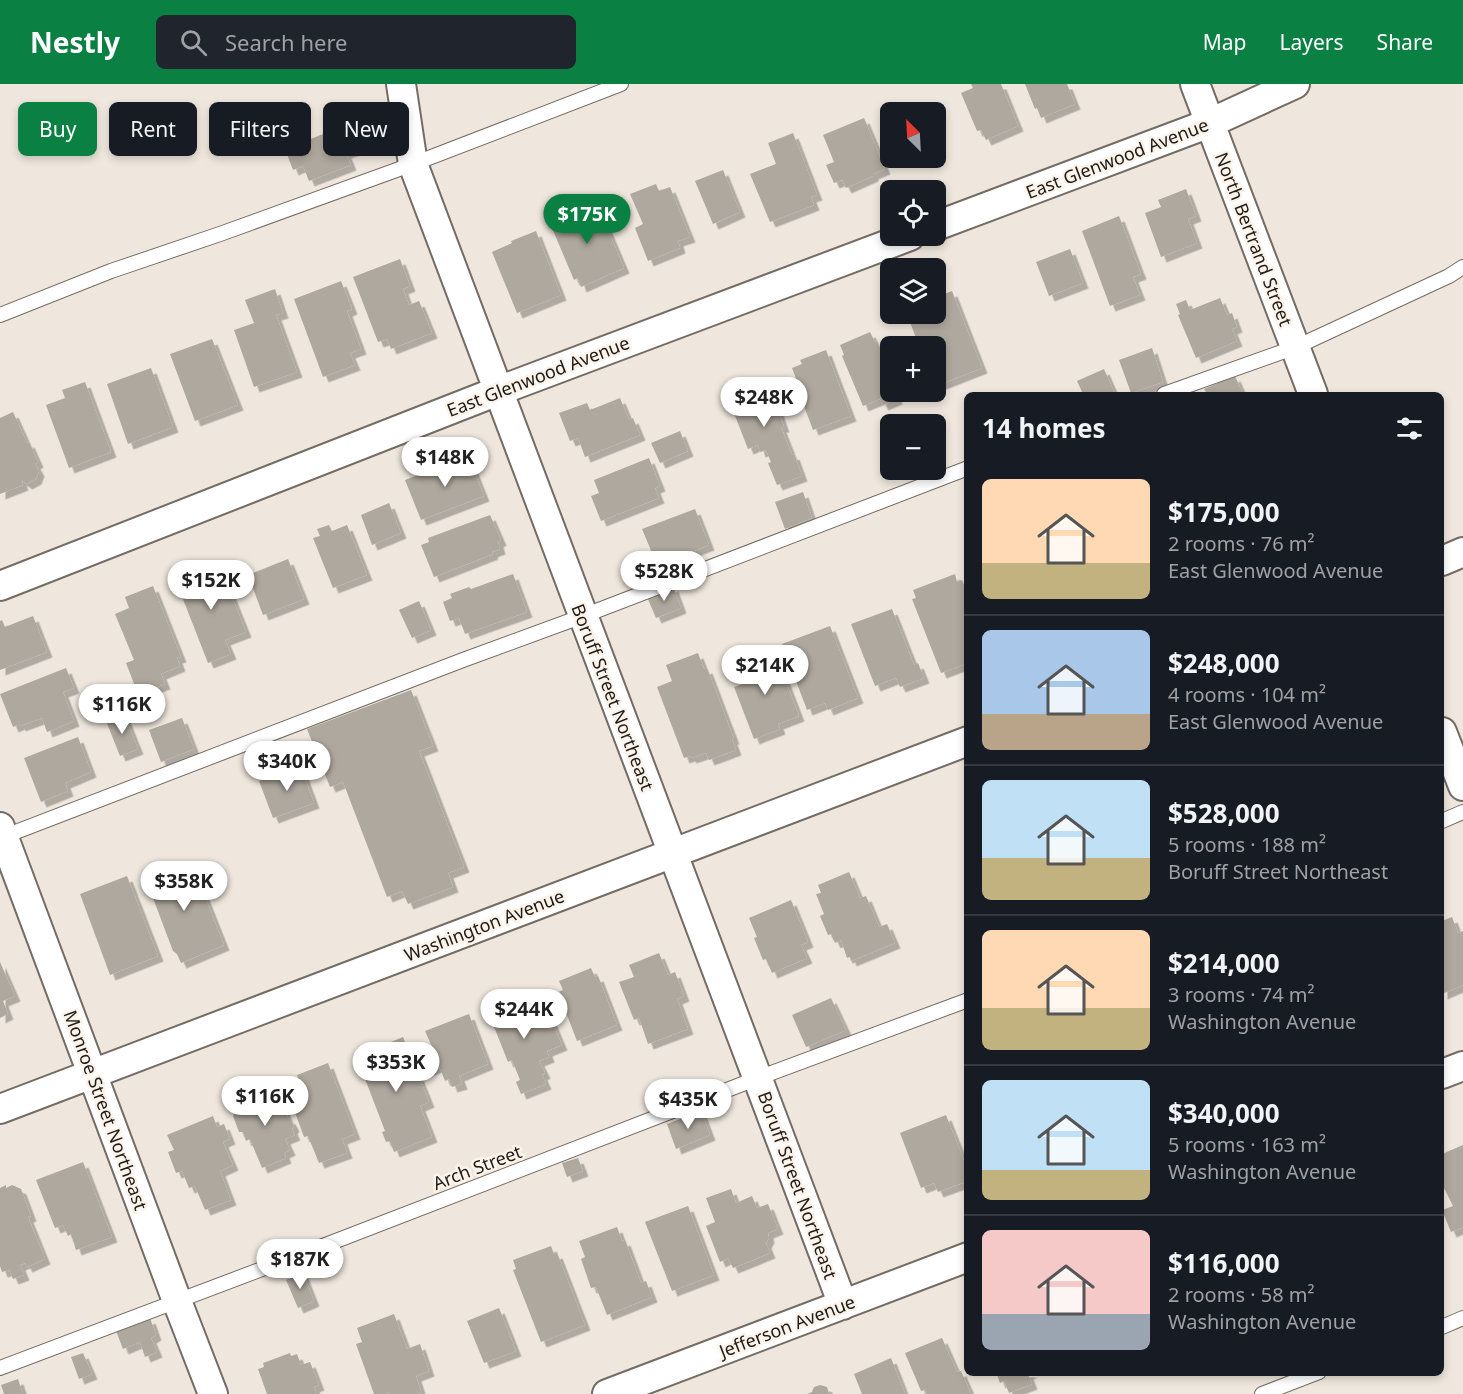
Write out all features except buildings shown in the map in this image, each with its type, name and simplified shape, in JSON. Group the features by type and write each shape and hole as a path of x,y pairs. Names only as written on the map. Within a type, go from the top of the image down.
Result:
{"street":[{"name":"Boruff Street Northeast","path":"401,84 413,164 843,1305"},
{"name":"North Bertrand Street","path":"1195,84 1312,392"},
{"name":"East Glenwood Avenue","path":"946,222 1210,123 1295,84"},
{"name":"East Glenwood Avenue","path":"0,586 498,391 883,246"},
{"path":"1444,560 1463,552"},
{"path":"1444,737 1463,786"},
{"name":"Washington Avenue","path":"0,1109 964,743"},
{"name":"Monroe Street Northeast","path":"1,834 213,1394"},
{"path":"1444,1073 1463,1066"},
{"name":"Jefferson Avenue","path":"606,1394 964,1259"}],"lane":[{"path":"0,315 111,271 413,164 621,84"},
{"path":"1170,392 1296,347 1449,276 1463,267"},
{"path":"1,834 583,616 964,470"},
{"path":"1444,820 1463,812"},
{"name":"Arch Street","path":"0,1368 964,1001"},
{"path":"1444,1325 1463,1318"},
{"path":"1262,1394 1309,1376"}]}
